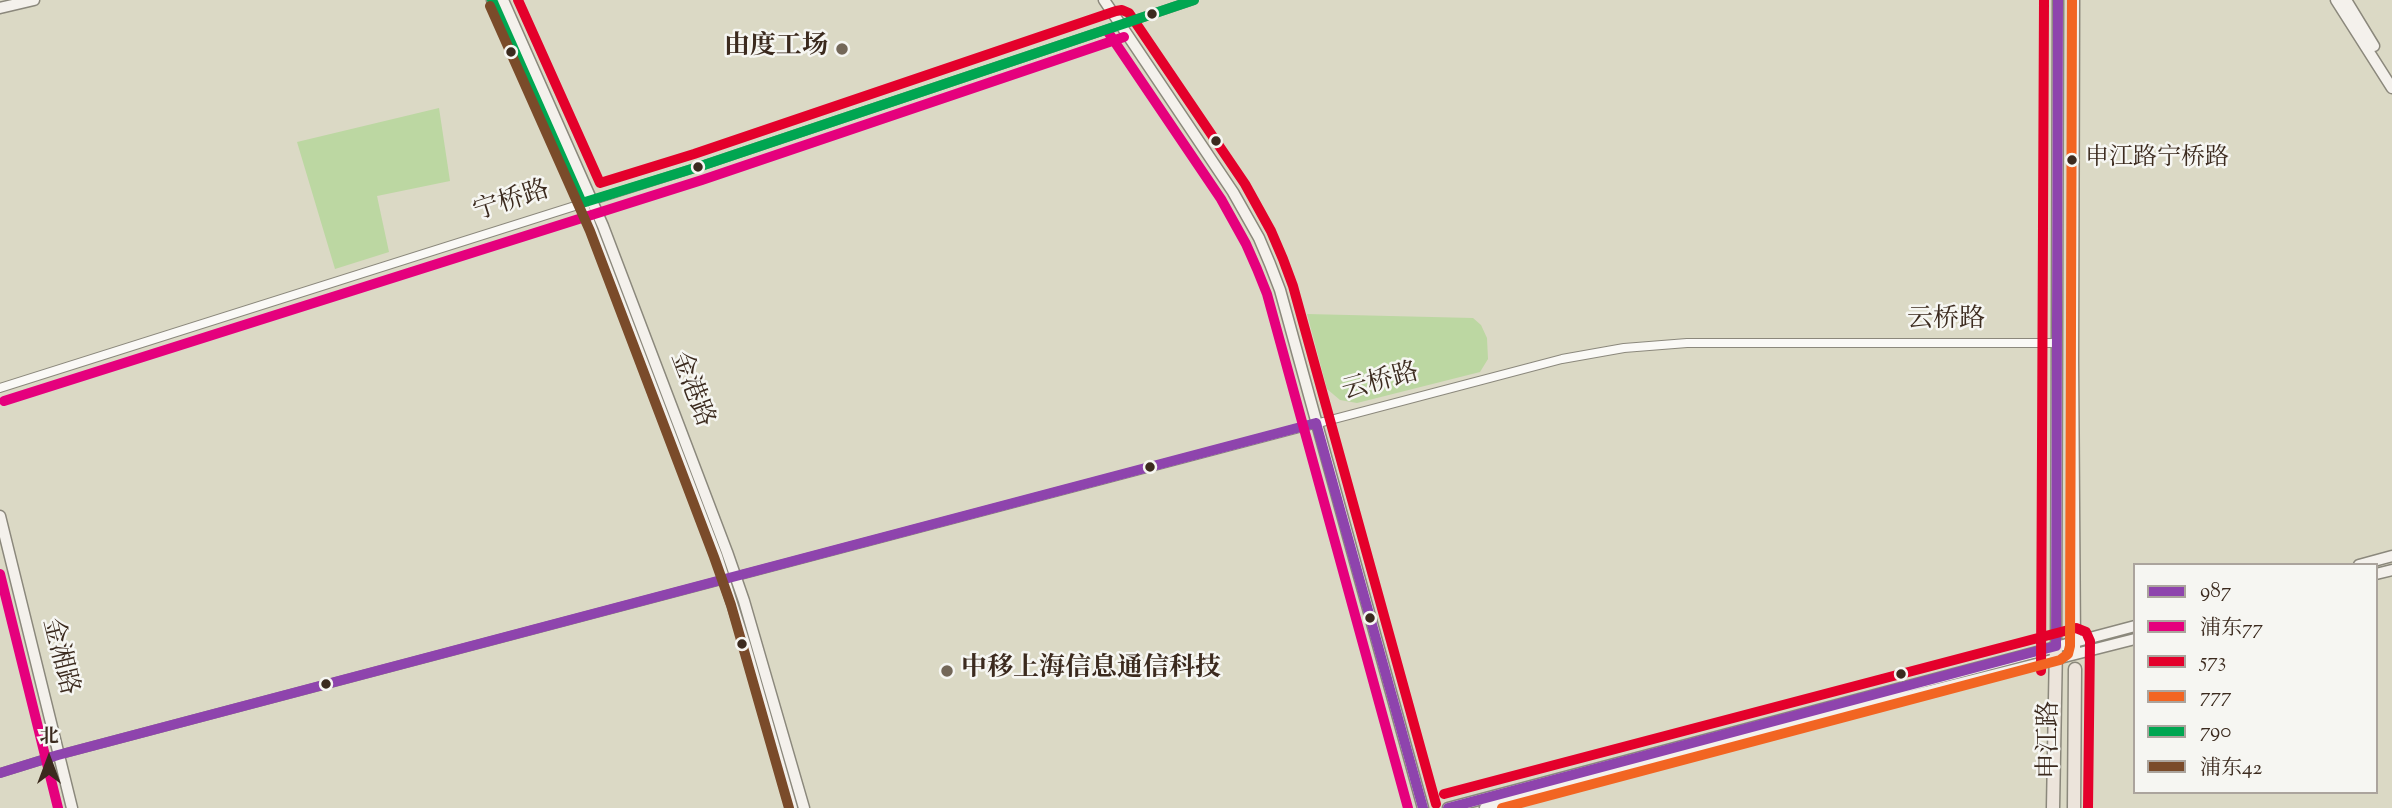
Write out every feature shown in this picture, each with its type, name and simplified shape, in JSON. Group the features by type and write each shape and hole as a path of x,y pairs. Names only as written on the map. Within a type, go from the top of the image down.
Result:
{"main road":[{"name":"申江路","path":"2053,808 2055,653"},
{"name":"申江路","path":"2074,808 2075,669"}],"street":[{"path":"0,8 34,0"},
{"name":"金港路","path":"492,0 587,201"},
{"name":"金港路","path":"503,0 587,201 731,578 804,808"},
{"path":"1104,0 1233,192 1259,239 1280,290 1423,808"},
{"name":"宁桥路","path":"0,388 698,167 1194,0"},
{"name":"申江路","path":"2055,653 2058,0"},
{"name":"申江路","path":"2074,0 2075,669"},
{"path":"2336,0 2392,88"},
{"path":"2346,0 2392,76"},
{"name":"云桥路","path":"0,773 58,755 1562,359 1645,345 1687,343 2058,343"},
{"name":"金湘路","path":"0,516 72,808"},
{"path":"2366,563 2392,556"},
{"name":"金港路","path":"731,578 792,808"},
{"path":"1485,808 2055,653 2076,642 2133,627"},
{"path":"1448,808 2055,653 2075,655 2133,640"}],"green space":[{"path":"439,108 450,181 377,196 389,252 335,269 297,142"},
{"path":"1307,314 1473,318 1481,325 1487,338 1488,359 1480,372 1357,403 1340,400 1327,389"}],"transit line":[{"name":"790","path":"492,0 582,203 698,167 1194,0"},
{"name":"573","path":"518,0 600,183 694,154 1116,11 1129,13 1245,184 1283,259 1293,286 1436,804"},
{"name":"573","path":"2041,671 2044,0"},
{"name":"987","path":"1448,808 2056,646 2058,0"},
{"name":"777","path":"1502,808 2060,660 2068,654 2072,0"},
{"name":"浦东42","path":"490,6 590,231 714,557 731,605 789,808"},
{"name":"浦东77","path":"1108,32 1221,199 1246,244 1267,294 1408,808"},
{"name":"浦东77","path":"4,401 702,180 1124,37"},
{"name":"987","path":"1316,423 1423,808"},
{"name":"987","path":"0,773 58,755 1316,423"},
{"name":"浦东77","path":"0,574 58,808"},
{"name":"573","path":"1444,794 2076,628 2086,632 2090,641 2088,808"}],"place":[{"name":"由度工场","path":"842,49"},
{"name":"申江路宁桥路","path":"2072,160"},
{"name":"中移上海信息通信科技","path":"947,671"}]}
